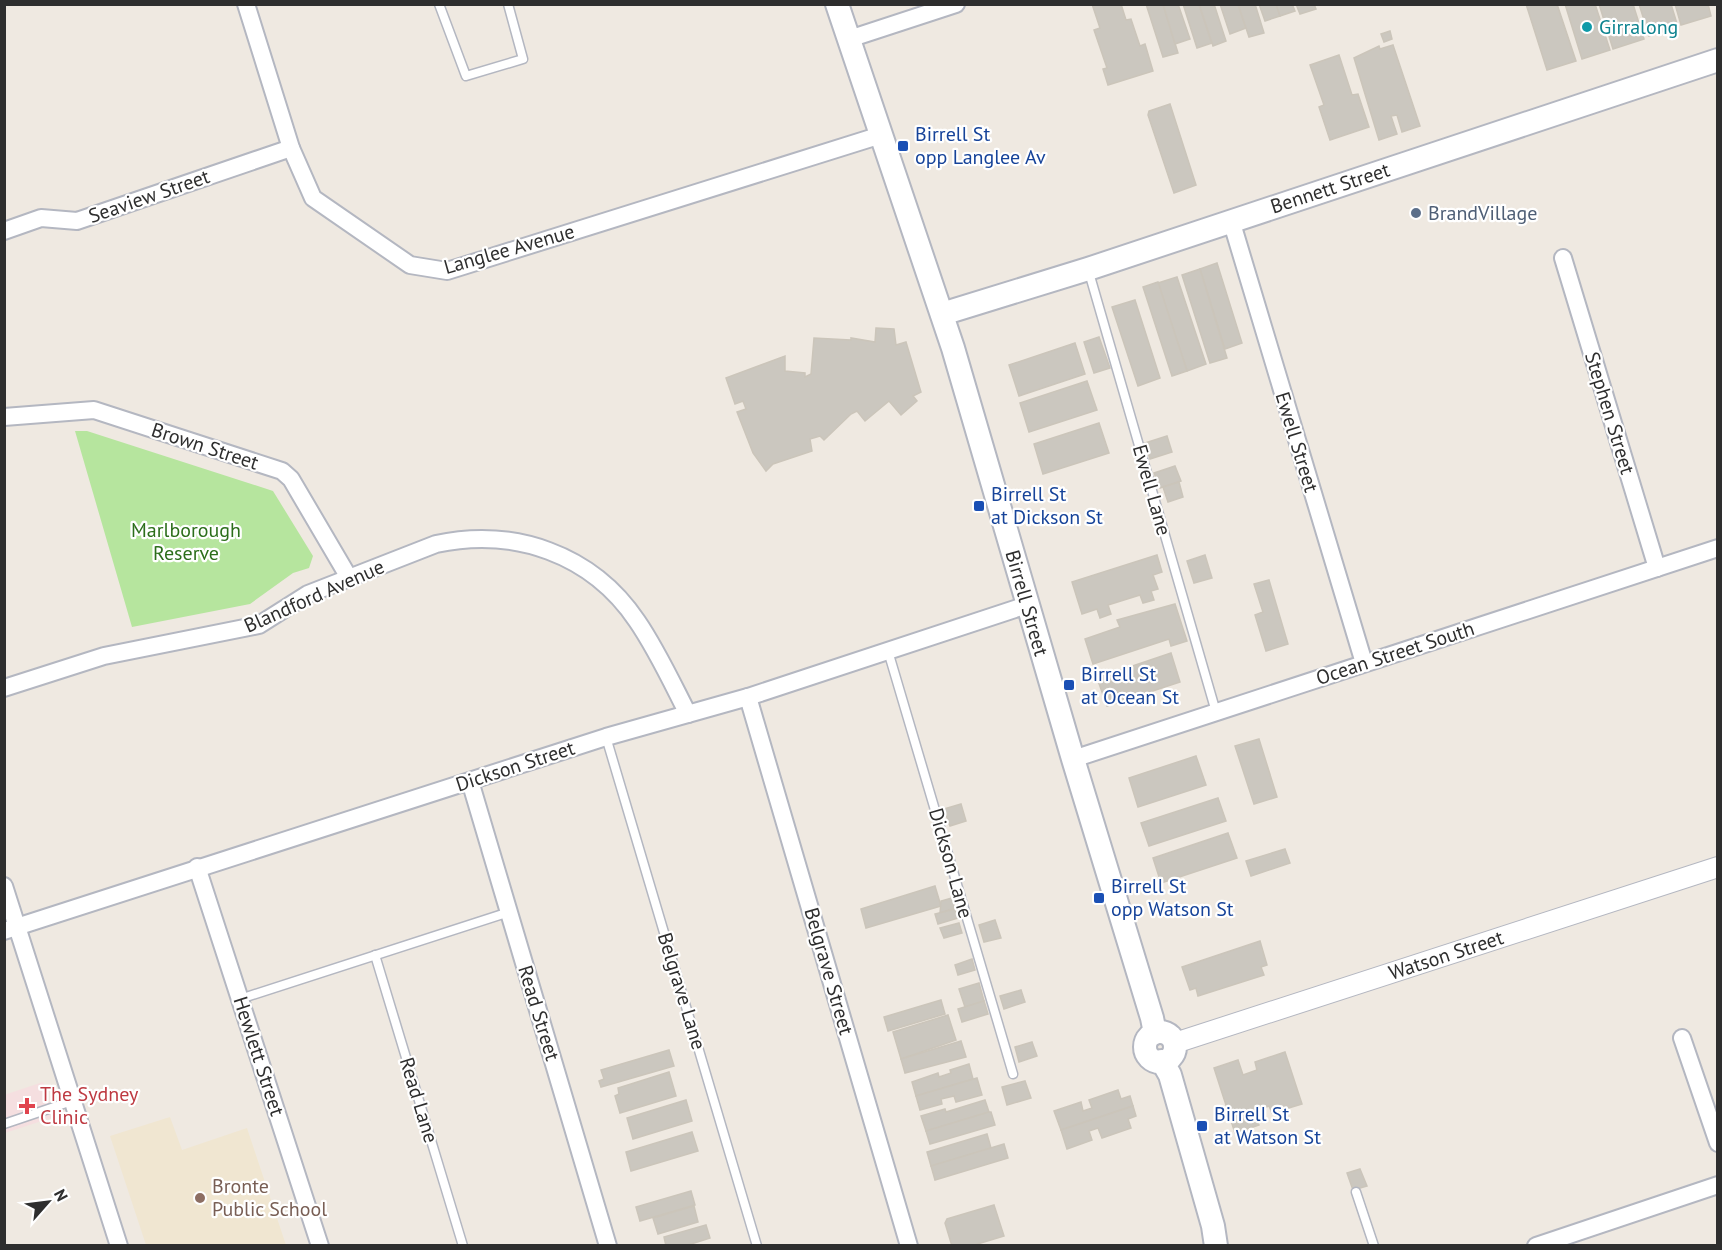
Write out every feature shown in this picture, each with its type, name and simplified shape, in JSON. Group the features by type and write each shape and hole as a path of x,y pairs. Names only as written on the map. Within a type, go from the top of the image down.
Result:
{"main road":[{"name":"Birrell Street","path":"837,4 942,314 1152,1018 1155,1033 1148,1039 1146,1048 1153,1059 1168,1052"},
{"name":"Bennett Street","path":"942,314 1088,269 1718,60"},
{"path":"1168,1052 1173,1086 1214,1226 1216,1245"}],"street":[{"name":"Langlee Avenue","path":"246,4 291,148 314,198 410,265 447,271 881,135"},
{"path":"849,39 956,4"},
{"name":"Seaview Street","path":"4,231 41,218 77,221 291,148"},
{"name":"Ewell Street","path":"1231,220 1364,663"},
{"name":"Stephen Street","path":"1563,258 1657,568"},
{"name":"Brown Street","path":"4,417 94,410 282,471 291,479 348,576"},
{"name":"Blandford Avenue","path":"4,688 104,656 259,625 308,594 348,576 436,544 454,540 510,539 553,551 599,579 627,607 646,636 688,714"},
{"name":"Ocean Street South","path":"1073,759 1718,548"},
{"name":"Dickson Street","path":"10,929 196,867 606,737 748,697 1027,605"},
{"name":"Belgrave Street","path":"748,697 909,1245"},
{"name":"Read Street","path":"470,780 608,1245"},
{"name":"Hewlett Street","path":"196,867 320,1245"},
{"name":"Watson Street","path":"1168,1052 1718,867"},
{"path":"4,886 10,929 72,1101 119,1245"},
{"path":"1682,1038 1718,1143"},
{"path":"1536,1245 1718,1185"}],"lane":[{"path":"439,4 466,76 523,59 508,4"},
{"name":"Ewell Lane","path":"1088,269 1216,712"},
{"name":"Dickson Lane","path":"888,651 1013,1074"},
{"name":"Belgrave Lane","path":"606,737 757,1245"},
{"path":"240,999 509,912"},
{"name":"Read Lane","path":"375,955 463,1245"},
{"path":"4,1124 72,1101"},
{"path":"1356,1192 1374,1245"}],"shaded area":[{"name":"The Sydney Clinic","path":"43,1082 54,1117 5,1133 4,1095"},
{"name":"Bronte Public School","path":"170,1117 182,1150 247,1128 286,1245 146,1245 110,1136"}],"green space":[{"name":"Marlborough Reserve","path":"75,431 87,431 273,491 313,556 309,568 293,573 250,604 132,627"}],"building":[{"path":"1092,4 1121,4 1126,20 1131,19 1140,46 1145,44 1153,71 1108,85 1103,69 1107,68 1094,30 1100,28"},
{"path":"1146,4 1163,4 1178,53 1163,57"},
{"path":"1163,4 1178,4 1190,39 1175,44"},
{"path":"1183,4 1199,4 1212,43 1197,48"},
{"path":"1199,4 1214,4 1226,41 1213,46"},
{"path":"1220,4 1238,4 1246,28 1230,34"},
{"path":"1238,4 1255,4 1264,33 1249,37"},
{"path":"1259,4 1276,4 1280,16 1265,21"},
{"path":"1276,4 1292,4 1295,11 1280,16"},
{"path":"1296,4 1314,4 1316,9 1300,14"},
{"path":"1526,4 1557,4 1576,61 1547,70"},
{"name":"Girralong","path":"1565,4 1595,4 1610,50 1582,59"},
{"path":"1599,4 1633,4 1644,39 1613,49"},
{"path":"1639,4 1671,4 1678,27 1649,36"},
{"path":"1675,4 1708,4 1711,16 1681,25"},
{"path":"1390,31 1392,39 1384,42 1381,34"},
{"path":"1393,45 1420,126 1402,132 1397,115 1391,116 1397,134 1379,140 1354,58 1379,46 1380,49"},
{"path":"1339,55 1352,95 1358,94 1369,127 1330,140 1319,107 1324,105 1310,65"},
{"path":"1170,104 1196,185 1174,193 1148,115 1149,111"},
{"path":"1217,263 1242,343 1225,349 1200,269"},
{"path":"1200,269 1227,358 1210,363 1182,275"},
{"path":"1177,277 1206,364 1187,371 1158,283"},
{"path":"1158,282 1187,371 1172,376 1143,287"},
{"path":"1135,300 1160,378 1138,386 1112,307"},
{"path":"876,328 894,329 896,345 906,342 921,392 913,396 917,401 901,415 889,401 865,421 857,411 824,440 820,436 810,439 812,451 773,464 766,471 753,453 737,412 746,409 743,401 735,404 726,378 785,356 785,371 805,373 805,377 811,374 814,338 851,340 851,338 875,342"},
{"path":"1099,337 1110,368 1094,373 1084,342"},
{"path":"1075,343 1085,374 1019,396 1009,365"},
{"path":"1087,381 1097,410 1029,432 1020,403"},
{"path":"1099,423 1109,453 1043,474 1034,444"},
{"path":"1167,436 1172,452 1150,459 1145,443"},
{"path":"1175,466 1181,481 1160,488 1154,473"},
{"path":"1179,482 1183,497 1168,502 1163,487"},
{"path":"1157,555 1162,572 1153,575 1158,589 1151,591 1154,600 1143,603 1140,595 1108,605 1111,614 1100,618 1097,609 1082,614 1072,582"},
{"path":"1205,555 1212,578 1194,583 1187,561"},
{"path":"1269,580 1288,644 1266,651 1255,615 1263,612 1254,584"},
{"path":"1175,604 1187,641 1171,646 1169,639 1093,664 1085,639 1120,627 1117,620"},
{"path":"1171,653 1180,682 1107,706 1097,678"},
{"path":"1259,739 1277,797 1254,804 1235,746"},
{"path":"1196,756 1206,785 1138,807 1129,778"},
{"path":"1218,798 1226,821 1149,846 1141,823"},
{"path":"961,804 966,821 950,826 944,809"},
{"path":"1228,833 1237,858 1161,883 1153,858"},
{"path":"1285,849 1290,863 1251,876 1246,861"},
{"path":"935,886 941,906 866,928 861,909"},
{"path":"952,898 955,908 940,913 941,901"},
{"path":"955,909 958,918 938,924 935,914"},
{"path":"995,920 1001,938 984,942 979,925"},
{"path":"959,923 962,933 944,938 940,928"},
{"path":"1260,941 1267,965 1261,967 1264,975 1198,996 1196,988 1190,990 1182,967"},
{"path":"972,959 975,970 958,975 955,965"},
{"path":"979,983 984,1001 965,1007 959,989"},
{"path":"1021,990 1025,1002 1004,1009 1000,996"},
{"path":"941,1000 945,1014 888,1031 884,1017"},
{"path":"984,1001 988,1014 962,1022 958,1009"},
{"path":"948,1015 956,1040 901,1059 893,1032"},
{"path":"961,1041 966,1057 905,1073 901,1059"},
{"path":"1032,1042 1037,1056 1019,1062 1015,1047"},
{"path":"669,1050 674,1066 601,1087 599,1081 604,1079 601,1070"},
{"path":"1285,1052 1302,1104 1272,1113 1269,1106 1255,1111 1259,1125 1235,1133 1214,1068 1238,1060 1243,1075 1257,1070 1255,1062"},
{"path":"969,1064 973,1079 916,1096 912,1082 938,1073 939,1077 951,1073 950,1070"},
{"path":"669,1072 676,1096 620,1113 615,1096 619,1094 618,1088"},
{"path":"977,1078 982,1095 956,1102 954,1096 941,1099 942,1104 920,1110 916,1096"},
{"path":"1025,1081 1031,1098 1007,1105 1002,1087"},
{"path":"1118,1090 1121,1099 1130,1096 1133,1106 1061,1130 1054,1111 1081,1102 1083,1111 1092,1108 1089,1100"},
{"path":"686,1100 692,1121 633,1139 627,1118"},
{"path":"985,1100 989,1112 926,1131 921,1116 945,1109 946,1112"},
{"path":"1133,1106 1136,1116 1128,1119 1131,1128 1102,1138 1098,1128 1089,1131 1092,1140 1067,1149 1061,1130"},
{"path":"991,1112 995,1125 930,1144 926,1131"},
{"path":"692,1132 698,1151 631,1171 626,1152"},
{"path":"987,1134 991,1148 931,1166 927,1152"},
{"path":"1004,1144 1008,1158 935,1180 931,1166"},
{"path":"1360,1169 1367,1186 1353,1190 1347,1173"},
{"path":"691,1191 695,1205 640,1221 636,1207"},
{"path":"994,1205 1004,1236 971,1246 952,1246 945,1223 947,1219"},
{"path":"694,1206 698,1222 658,1234 653,1218"},
{"path":"706,1225 710,1238 685,1246 666,1246 664,1237"}],"place":[{"name":"Girralong","path":"1587,27"},
{"name":"Birrell St opp Langlee Av","path":"903,146"},
{"name":"BrandVillage","path":"1416,213"},
{"name":"Birrell St at Dickson St","path":"979,506"},
{"name":"Birrell St at Ocean St","path":"1069,685"},
{"name":"Birrell St opp Watson St","path":"1099,898"},
{"name":"The Sydney Clinic","path":"27,1106"},
{"name":"Birrell St at Watson St","path":"1202,1126"},
{"name":"Bronte Public School","path":"200,1198"}]}
